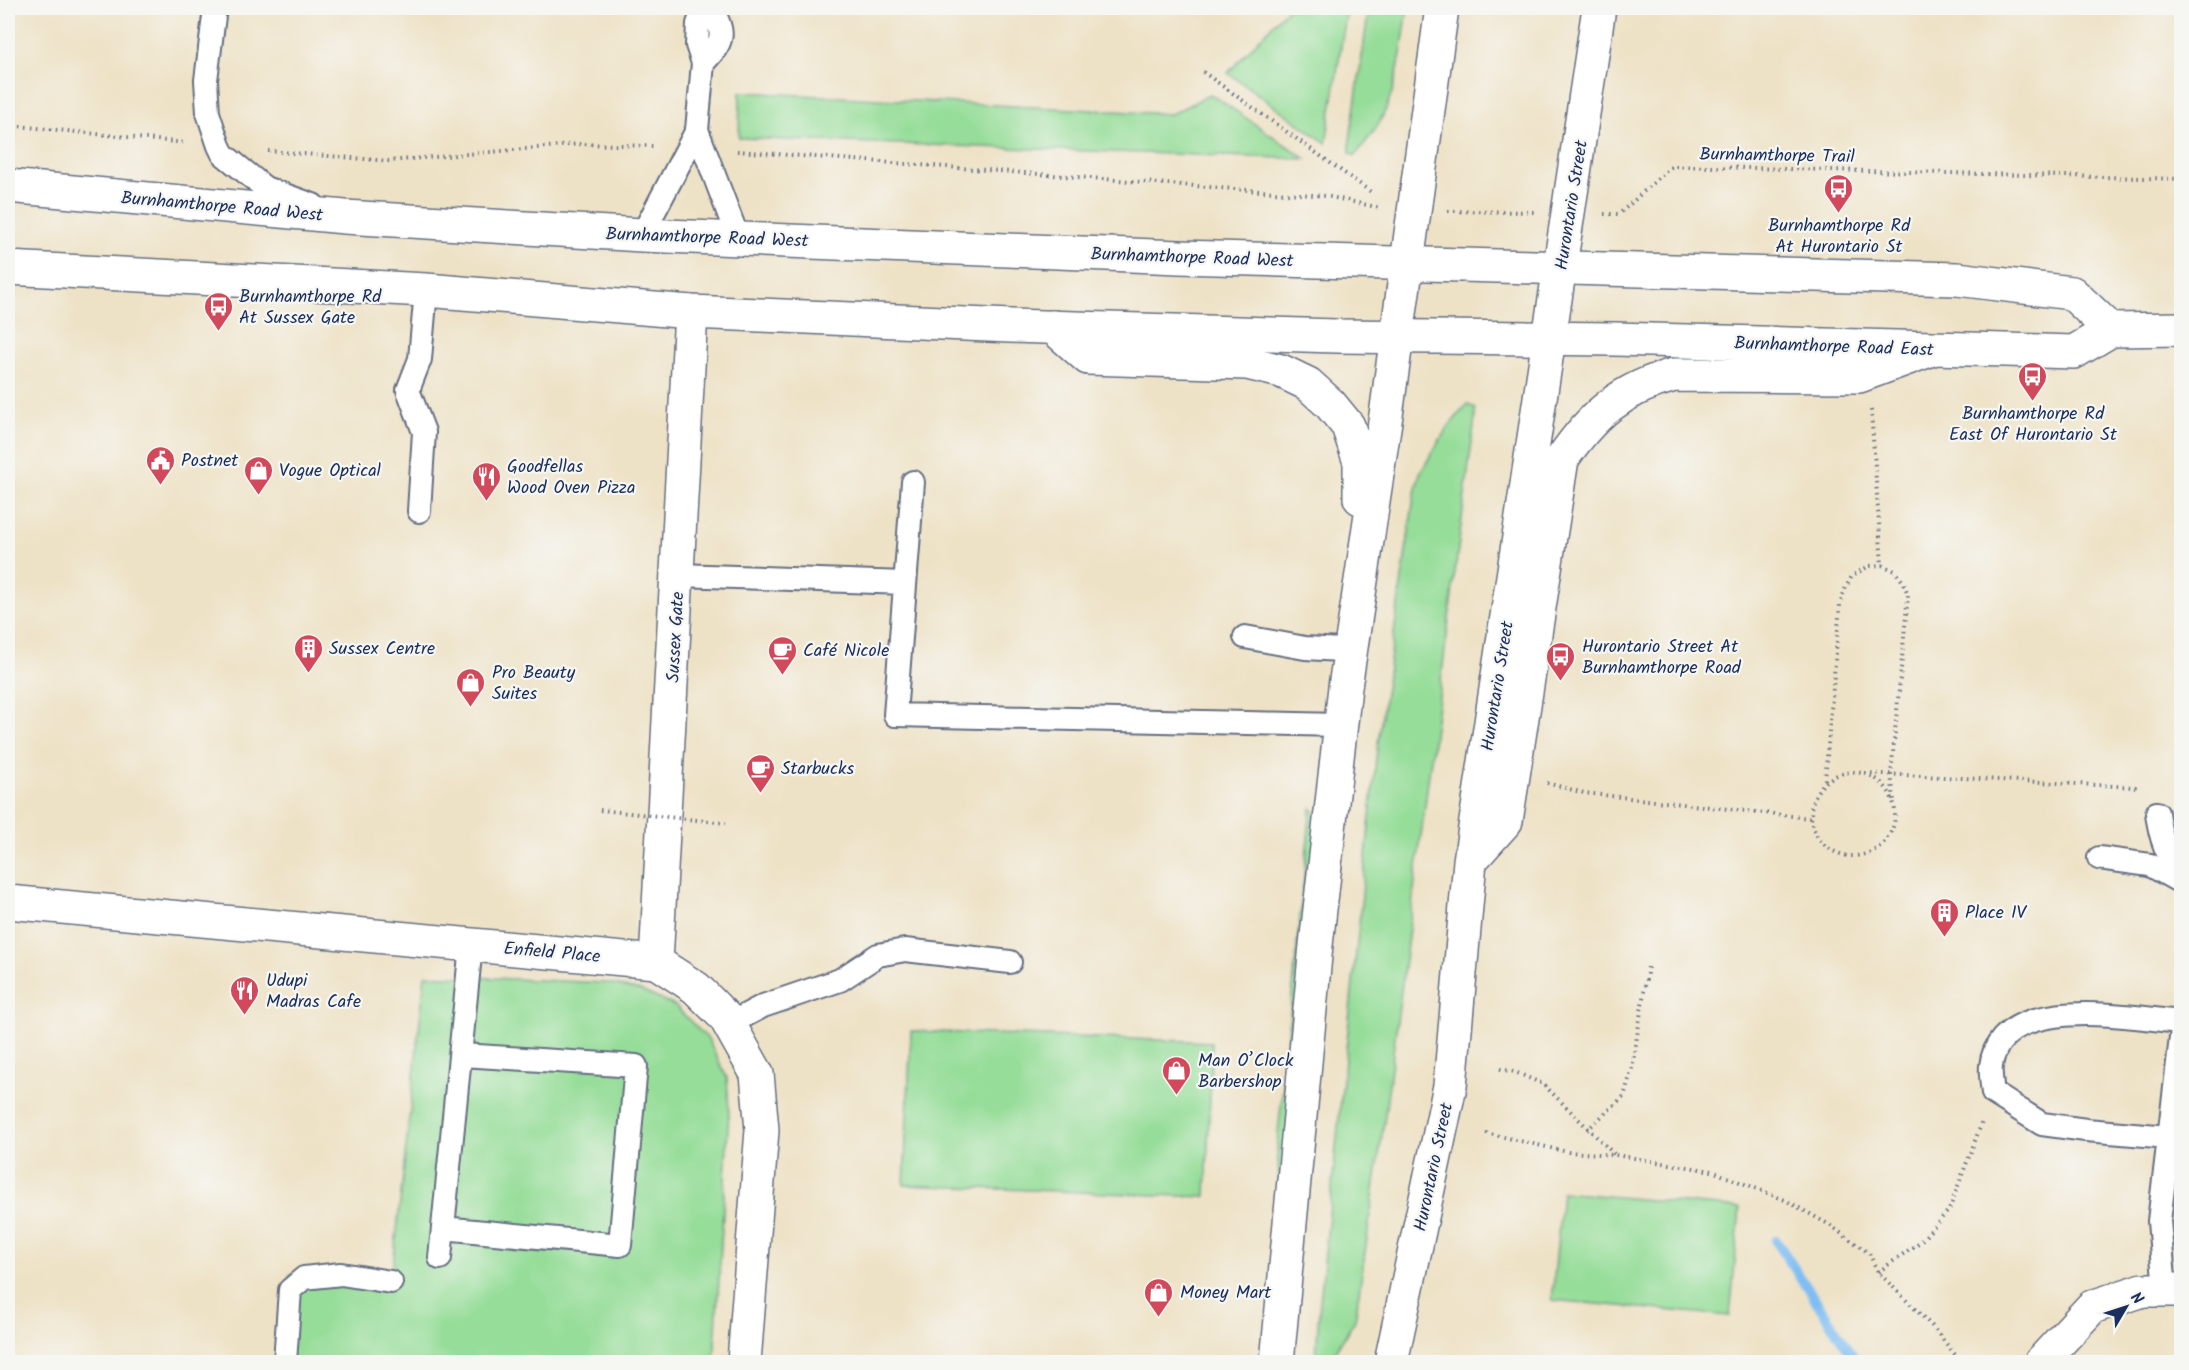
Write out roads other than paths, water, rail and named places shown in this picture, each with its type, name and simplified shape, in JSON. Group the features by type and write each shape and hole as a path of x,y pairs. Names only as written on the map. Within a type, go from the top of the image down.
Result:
{"main road":[{"path":"1277,1362 1314,957 1340,724 1397,337 1442,8"},
{"name":"Hurontario Street","path":"1391,1362 1450,1086 1470,861 1570,213 1599,8"},
{"name":"Burnhamthorpe Road West","path":"8,186 345,218 642,235 1561,269"},
{"path":"8,268 426,291 691,312 1053,327 1397,337"},
{"path":"1561,269 1957,279 2072,293 2111,330"},
{"name":"Sussex Gate","path":"656,962 679,575 691,312"},
{"path":"1053,327 1088,358 1247,363 1281,371 1308,384 1330,404 1348,426 1360,462 1360,506 1341,636 1345,687"},
{"name":"Burnhamthorpe Road East","path":"1397,337 2074,352 2111,330 2181,328"},
{"path":"1470,861 1506,821 1562,459 1581,431 1616,400 1645,383 1674,375 1859,376 1932,349"},
{"name":"Enfield Place","path":"8,902 656,962 696,988 729,1024 757,1074 762,1130 744,1362"},
{"path":"2041,1362 2092,1307 2143,1290 2173,1290"}],"lane":[{"path":"215,8 207,80 208,113 223,154 265,188 345,218"},
{"path":"642,235 697,130 704,63 697,45 698,24 704,8"},
{"path":"704,63 720,45 721,26 711,8"},
{"path":"697,130 738,238"},
{"path":"419,511 424,432 408,390 420,359 426,291"},
{"path":"914,482 895,716 1340,724"},
{"path":"679,575 905,583"},
{"path":"1245,637 1305,648 1342,650"},
{"path":"2157,813 2160,838 2173,864 2181,874"},
{"path":"2099,858 2150,865 2181,883"},
{"path":"441,1258 471,945"},
{"path":"729,1024 762,1006 840,980 878,955 905,950 1010,962"},
{"path":"2169,1137 2042,1124 1993,1093 1991,1066 1998,1045 2019,1024 2043,1017 2079,1014 2181,1022"},
{"path":"2173,1290 2159,1221 2181,1029"},
{"path":"443,1228 620,1245 627,1182 636,1066 462,1055"},
{"path":"285,1362 290,1290 304,1278 341,1274 391,1282"}],"waterway":[{"path":"1776,1241 1857,1362"}],"place":[{"name":"Burnhamthorpe Rd At Hurontario St","path":"1839,214"},
{"name":"Burnhamthorpe Rd At Sussex Gate","path":"218,332"},
{"name":"Burnhamthorpe Rd East Of Hurontario St","path":"2033,402"},
{"name":"Postnet","path":"160,486"},
{"name":"Vogue Optical","path":"258,496"},
{"name":"Goodfellas Wood Oven Pizza","path":"486,502"},
{"name":"Sussex Centre","path":"308,674"},
{"name":"Café Nicole","path":"782,676"},
{"name":"Hurontario Street At Burnhamthorpe Road","path":"1561,682"},
{"name":"Pro Beauty Suites","path":"471,708"},
{"name":"Starbucks","path":"760,794"},
{"name":"Place IV","path":"1944,938"},
{"name":"Udupi Madras Cafe","path":"245,1016"},
{"name":"Man O’Clock Barbershop","path":"1177,1096"},
{"name":"Money Mart","path":"1159,1318"}]}
